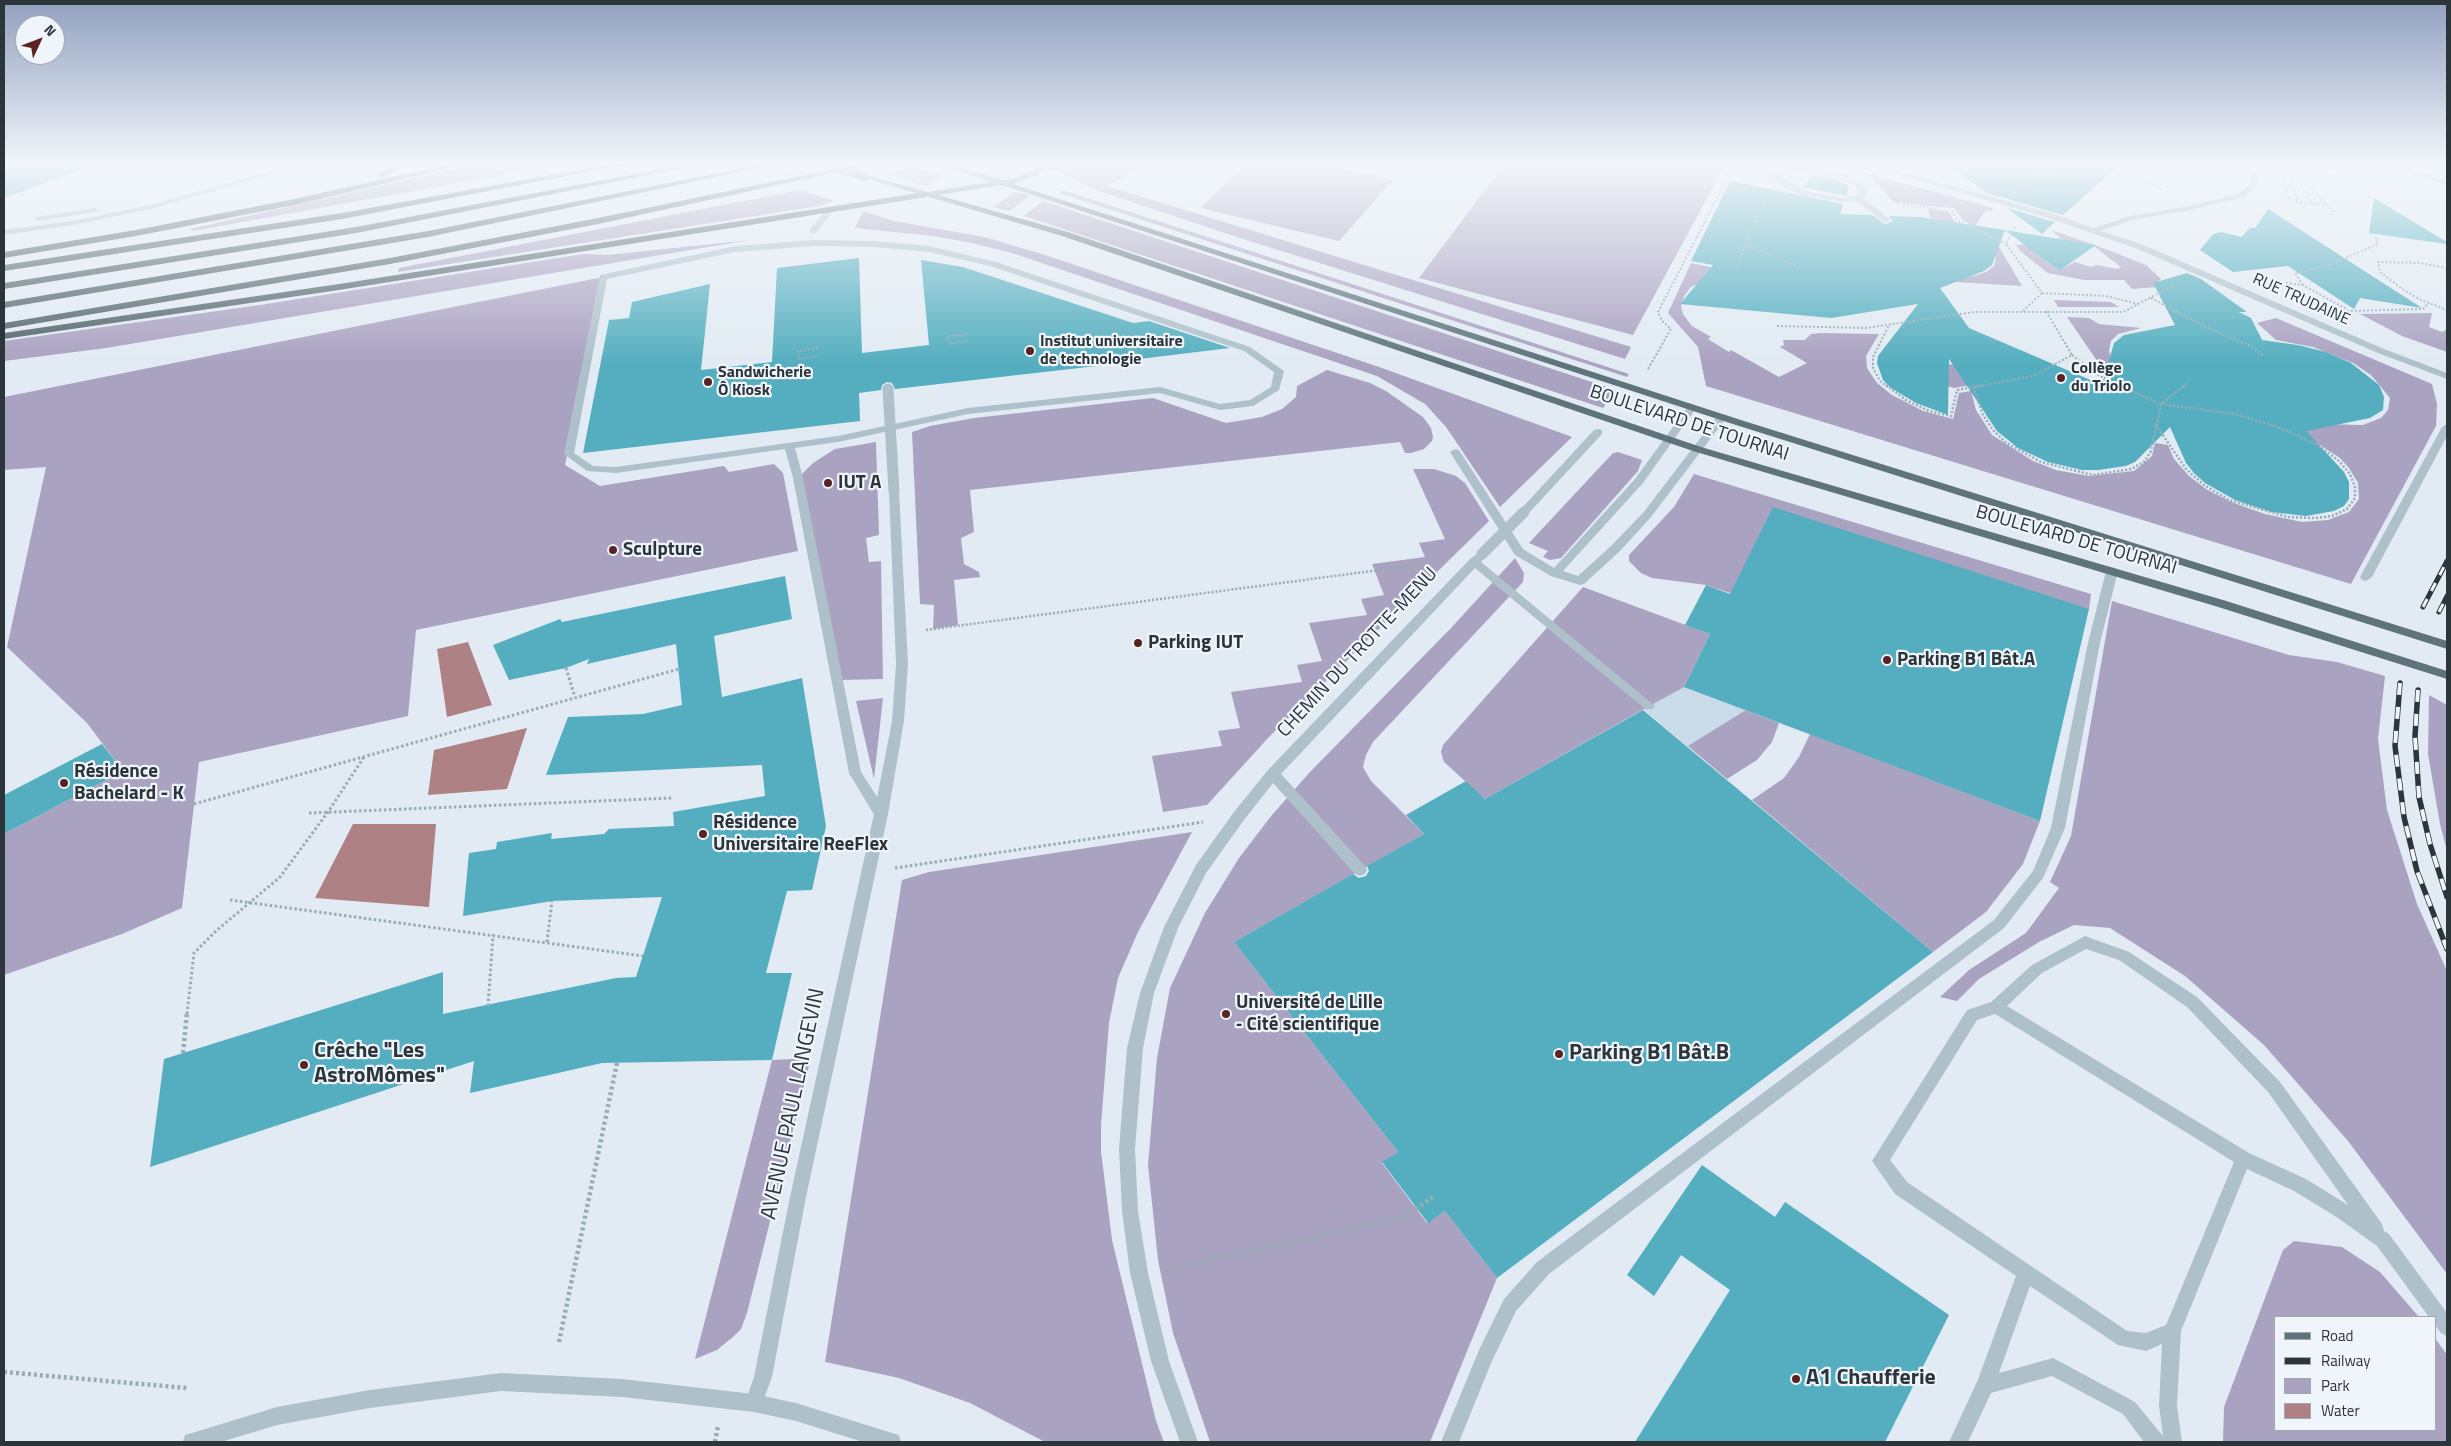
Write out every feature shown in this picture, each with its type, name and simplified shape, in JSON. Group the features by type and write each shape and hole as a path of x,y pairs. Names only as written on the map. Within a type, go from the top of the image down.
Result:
{"highway":[{"path":"4,255 158,229"},
{"path":"4,268 258,229"},
{"path":"4,286 355,229"},
{"path":"4,305 452,229"},
{"path":"4,326 390,262 555,229"},
{"path":"4,336 329,288 701,229"}],"main road":[{"name":"BOULEVARD DE TOURNAI","path":"1049,229 1697,449 2112,571 2447,675"},
{"name":"BOULEVARD DE TOURNAI","path":"1148,229 1722,417 2447,645"}],"street":[{"path":"4,233 28,229"},
{"name":"RUE TRUDAINE","path":"2095,230 2160,255 2328,329 2447,376"},
{"path":"813,243 874,244 929,249 994,264 1247,349 1279,372 1276,388 1253,403 1220,407 1160,390 968,412 838,439 789,446 616,470 591,469 569,454 602,277 735,249 813,243"},
{"name":"AVENUE PAUL LANGEVIN","path":"754,1403 763,1376 798,1196 881,814 898,721 902,664 888,389"},
{"path":"1555,573 1639,481 1692,407"},
{"path":"1456,452 1512,544 1526,557 1555,573 1580,581 1647,516 1722,417"},
{"path":"2366,577 2447,427"},
{"name":"CHEMIN DU TROTTE-MENU","path":"1189,1442 1160,1361 1139,1273 1130,1211 1127,1149 1135,1048 1147,992 1171,927 1201,870 1239,816 1273,774 1598,432"},
{"path":"789,446 798,478 855,773 881,814"},
{"path":"1478,558 1494,578 1649,706"},
{"path":"1450,1442 1484,1356 1510,1305 1543,1268 1999,924 2038,874 2058,828 2094,643 2112,571"},
{"path":"1273,774 1360,870"},
{"path":"2172,1331 2146,1342 2124,1338 1901,1188 1880,1161 1972,1015 1996,1007 2038,969 2085,942 2124,956 2192,1002 2274,1087 2447,1327"},
{"path":"1996,1007 2243,1159 2300,1185 2341,1210 2383,1240"},
{"path":"2173,1442 2168,1406 2172,1331 2243,1159"},
{"path":"1958,1442 1985,1386 2026,1273"},
{"path":"1985,1386 2053,1368 2129,1408 2156,1442"},
{"path":"192,1442 277,1416 370,1399 501,1382 622,1388 754,1403 796,1412 892,1442"}],"path":[{"path":"1645,374 1671,329 1662,321 1658,312 1701,229"},
{"path":"1736,266 1752,229"},
{"path":"1976,229 2006,244 2042,293"},
{"path":"2006,244 2014,229"},
{"path":"2375,235 2378,244 2326,266 2296,273 2304,285 2349,310 2423,309 2429,303"},
{"path":"1745,246 1795,265 1797,269"},
{"path":"2447,268 2420,263 2378,262 2380,272 2429,303 2447,310"},
{"path":"1777,326 1866,328 1974,312 2122,312 2174,285"},
{"path":"2023,311 2042,293 2106,296 2138,304"},
{"path":"2151,298 2208,328 2251,346 2264,356"},
{"path":"2046,311 2072,356 2095,373 2121,387 2162,404 2235,414 2281,428 2318,445 2339,461 2350,474 2356,486 2354,498 2347,509 2332,516 2316,518 2288,517 2229,500 2204,485 2186,469 2156,425"},
{"path":"1889,325 1873,357 1873,368 1880,381 1890,391 1929,411 1951,416 1957,390 2033,376 2072,356"},
{"path":"967,334 948,336 950,344 968,341"},
{"path":"818,348 798,351 799,359 819,356"},
{"path":"1973,387 1983,415 2005,442 2022,453 2062,469 2093,475 2131,469 2144,462 2151,451 2162,404 2188,383"},
{"path":"933,629 1448,561"},
{"path":"566,668 575,698"},
{"path":"194,804 679,668"},
{"path":"183,1053 194,953 216,931 280,878 328,812 364,756"},
{"path":"309,813 672,798"},
{"path":"892,869 1174,827"},
{"path":"230,900 643,956"},
{"path":"547,942 552,901"},
{"path":"488,1006 493,935"},
{"path":"559,1342 617,1063"},
{"path":"1139,1273 1168,1270 1402,1218 1433,1197"},
{"path":"4,1372 187,1388"}],"green space":[{"path":"598,229 669,229 398,272 399,268"},
{"path":"869,229 942,229 984,237 1042,254 1382,368 1572,437 1500,507 1446,427 1425,404 1377,376 1012,253 933,236"},
{"path":"1065,229 1129,229 1616,390 1603,408"},
{"path":"1172,229 1184,229 1629,374 1627,377"},
{"path":"1214,229 1249,229 1631,347 1625,359"},
{"path":"1290,229 1349,229 1339,241"},
{"path":"1455,229 1690,229 1633,335 1419,278"},
{"path":"1961,229 1972,229 1995,240 2022,286 1956,282 1950,279 1974,276 1986,272 1994,266 1996,259 1994,250"},
{"path":"2051,230 2095,245 2146,265 2161,279 2156,283 2157,287 2132,289 2124,280 2084,280 2048,273 2020,251 2016,245 2025,244 2058,271 2075,262 2091,267 2097,265 2117,269 2121,267 2091,244 2064,241"},
{"path":"750,240 106,348 4,361 4,341 260,305 583,254 608,255"},
{"path":"1691,263 1728,271 1691,287 1684,296 1681,306 1683,314 1692,326 1711,337 1708,339 1729,352 1731,350 1779,377 1807,363 1780,347 1784,345 1783,340 1805,340 1811,334 1821,333 1879,334 1866,356 1867,368 1877,383 1892,395 1923,411 1953,419 1959,393 1971,391 1976,410 1992,435 2033,461 2056,470 2089,476 2134,471 2152,456 2155,443 2168,445 2174,459 2189,476 2206,489 2231,502 2265,514 2302,522 2328,520 2349,512 2359,499 2358,483 2349,468 2340,458 2320,445 2277,423 2363,425 2381,418 2388,410 2390,398 2371,375 2353,363 2313,347 2276,340 2257,323 2276,318 2432,384 2437,404 2436,426 2351,584 1706,386 1698,347 1668,313"},
{"path":"603,277 565,465 600,486 724,466 729,472 774,464 783,473 798,551 416,630 408,716 199,762 182,908 122,934 4,975 4,834 123,771 87,723 7,647 46,467 4,470 4,397"},
{"path":"2054,300 2111,302 2119,307 2058,307"},
{"path":"2432,313 2429,327 2442,332 2447,329 2447,352 2402,336 2360,314"},
{"path":"2067,317 2089,318 2099,324 2141,328 2118,334 2111,341 2109,351 2113,363 2111,375 2102,368"},
{"path":"1939,363 2016,377 1954,388 1941,384"},
{"path":"1327,370 1370,383 1386,391 1423,417 1431,428 1432,441 1424,449 1411,453 1405,453 1400,442 970,490 974,532 961,538 964,564 979,572 980,577 954,580 958,625 933,629 934,605 920,604 912,432 930,426 974,418 1153,398 1226,423 1262,417 1282,409 1296,397 1297,386"},
{"path":"876,442 879,535 866,538 869,562 881,561 883,679 839,680 798,478 813,463 835,449"},
{"path":"1618,452 1642,460 1638,471 1561,558 1550,560 1543,557 1548,551 1529,543 1613,453"},
{"path":"1413,469 1434,469 1456,476 1465,483 1489,521 1269,737 1207,805 1163,812 1152,756 1222,746 1218,731 1240,728 1231,692 1302,682 1297,665 1322,661 1309,623 1367,615 1361,599 1384,595 1372,564 1425,557 1419,543 1445,539"},
{"path":"1694,474 2091,594 2089,609 1730,593 1706,585 1652,578 1641,573 1629,561 1629,555 1674,507"},
{"path":"1515,558 1524,573 1523,582 1373,742 1366,755 1363,767 1371,781 1424,834 1234,942 1398,1152 1382,1163 1427,1223 1445,1211 1497,1278 1430,1442 1210,1442 1173,1333 1158,1260 1148,1165 1157,1058 1170,988 1205,913 1239,858 1272,815 1310,772 1451,628"},
{"path":"1583,587 1710,634 1684,687 1779,723 1772,742 1757,760 1727,779 1644,709 1485,799 1444,762 1441,752 1443,745"},
{"path":"2112,601 2289,655 2337,662 2385,676 2378,739 2387,810 2417,904 2447,971 2447,1274 2348,1141 2264,1045 2185,976 2110,928 2074,925 2039,942 1979,979 1957,1001 1940,997 1969,970 2026,933 2059,888 2050,882 2071,836"},
{"path":"2429,695 2447,705 2447,851 2440,824 2428,754"},
{"path":"883,698 874,779 856,701"},
{"path":"1810,734 2040,821 2023,864 1986,912 1933,952 1752,800 1784,778 1799,757"},
{"path":"1192,832 1138,932 1118,978 1109,1023 1101,1125 1101,1151 1112,1240 1156,1421 1164,1442 1045,1442 970,1403 899,1378 825,1362 902,880 929,872"},
{"path":"811,1058 747,1313 741,1329 717,1350 695,1359 772,1060"},
{"path":"2294,1241 2342,1247 2380,1272 2418,1316 2274,1316 2274,1431 2436,1431 2436,1339 2447,1355 2447,1442 2223,1442 2224,1407 2283,1250"}],"shaded area":[{"path":"1684,687 1746,710 1688,746 1644,709"}],"water":[{"path":"468,642 492,705 447,717 437,649"},
{"path":"527,728 507,789 428,795 434,750"},
{"path":"353,824 436,824 429,907 315,898"}],"building":[{"path":"1706,229 2005,230 1992,265 1984,271 1940,288 1969,328 2102,385 2114,343 2124,335 2175,325 2153,283 2187,273 2201,279 2247,312 2239,312 2251,318 2262,340 2298,345 2326,352 2351,363 2379,385 2384,397 2383,410 2370,418 2306,431 2344,472 2349,482 2349,499 2344,506 2334,511 2306,516 2271,512 2235,500 2205,483 2186,463 2170,427 2135,462 2126,466 2098,470 2082,470 2048,462 2018,448 1997,431 1949,359 1948,415 1916,403 1891,388 1883,380 1877,363 1878,356 1918,304 1831,318 1680,304 1713,265 1691,261"},
{"path":"2036,229 2047,229 2042,234"},
{"path":"2249,229 2300,229 2422,308 2360,298 2354,309 2288,266 2233,272 2200,250 2213,234 2221,232 2241,237"},
{"path":"2370,229 2426,229 2447,242 2447,244 2369,233"},
{"path":"2005,230 2096,245 2059,271"},
{"name":"Institut universitaire de technologie","path":"859,258 862,353 929,345 921,260 963,267 1133,323 1149,321 1230,348 1131,360 1132,362 895,389 892,383 887,382 882,385 881,390 859,393 860,421 583,453 609,320 629,318 632,302 710,284 701,370 772,362 777,268"},
{"name":"Parking B1 Bât.A","path":"1773,507 2089,609 2040,821 1684,687 1710,634 1685,625 1706,585 1730,594"},
{"name":"Résidence Universitaire ReeFlex","path":"785,576 792,619 714,636 722,697 802,678 826,826 812,890 787,891 766,973 792,973 772,1060 602,1063 470,1093 474,1061 150,1167 164,1059 443,972 443,1014 616,978 636,977 662,897 552,901 463,916 469,853 496,849 497,842 552,833 551,839 604,834 609,829 674,826 673,812 765,796 762,765 546,775 568,717 643,714 682,705 676,644 587,664 589,659 566,668 509,680 493,645 560,619 562,622"},
{"name":"Parking B1 Bât.B","path":"1643,710 1933,952 1497,1278 1445,1211 1428,1223 1382,1162 1398,1152 1234,942 1353,874 1359,878 1366,876 1369,871 1367,866 1424,834 1406,815 1466,781 1485,799"},
{"name":"Résidence Bachelard - K","path":"102,744 123,771 4,834 4,795"},
{"name":"A1 Chaufferie","path":"1702,1165 1775,1217 1785,1202 1949,1315 1885,1442 1635,1442 1730,1290 1681,1255 1654,1296 1627,1275"}],"railway":[{"path":"2423,607 2447,561"},
{"path":"2439,612 2447,596"},
{"path":"2400,683 2395,746 2404,817 2417,871 2447,949"},
{"path":"2418,690 2415,736 2419,797 2430,844 2447,897"}],"place":[{"name":"Institut universitaire de technologie","path":"1030,351"},
{"name":"Collège du Triolo","path":"2061,378"},
{"name":"Sandwicherie Ô Kiosk","path":"708,382"},
{"name":"IUT A","path":"828,483"},
{"name":"Sculpture","path":"613,550"},
{"name":"Parking IUT","path":"1138,643"},
{"name":"Parking B1 Bât.A","path":"1887,660"},
{"name":"Résidence Bachelard - K","path":"64,783"},
{"name":"Résidence Universitaire ReeFlex","path":"703,834"},
{"name":"Université de Lille ‐ Cité scientifique","path":"1226,1014"},
{"name":"Parking B1 Bât.B","path":"1559,1054"},
{"name":"Crêche \"Les AstroMômes\"","path":"304,1065"},
{"name":"A1 Chaufferie","path":"1796,1379"}]}
